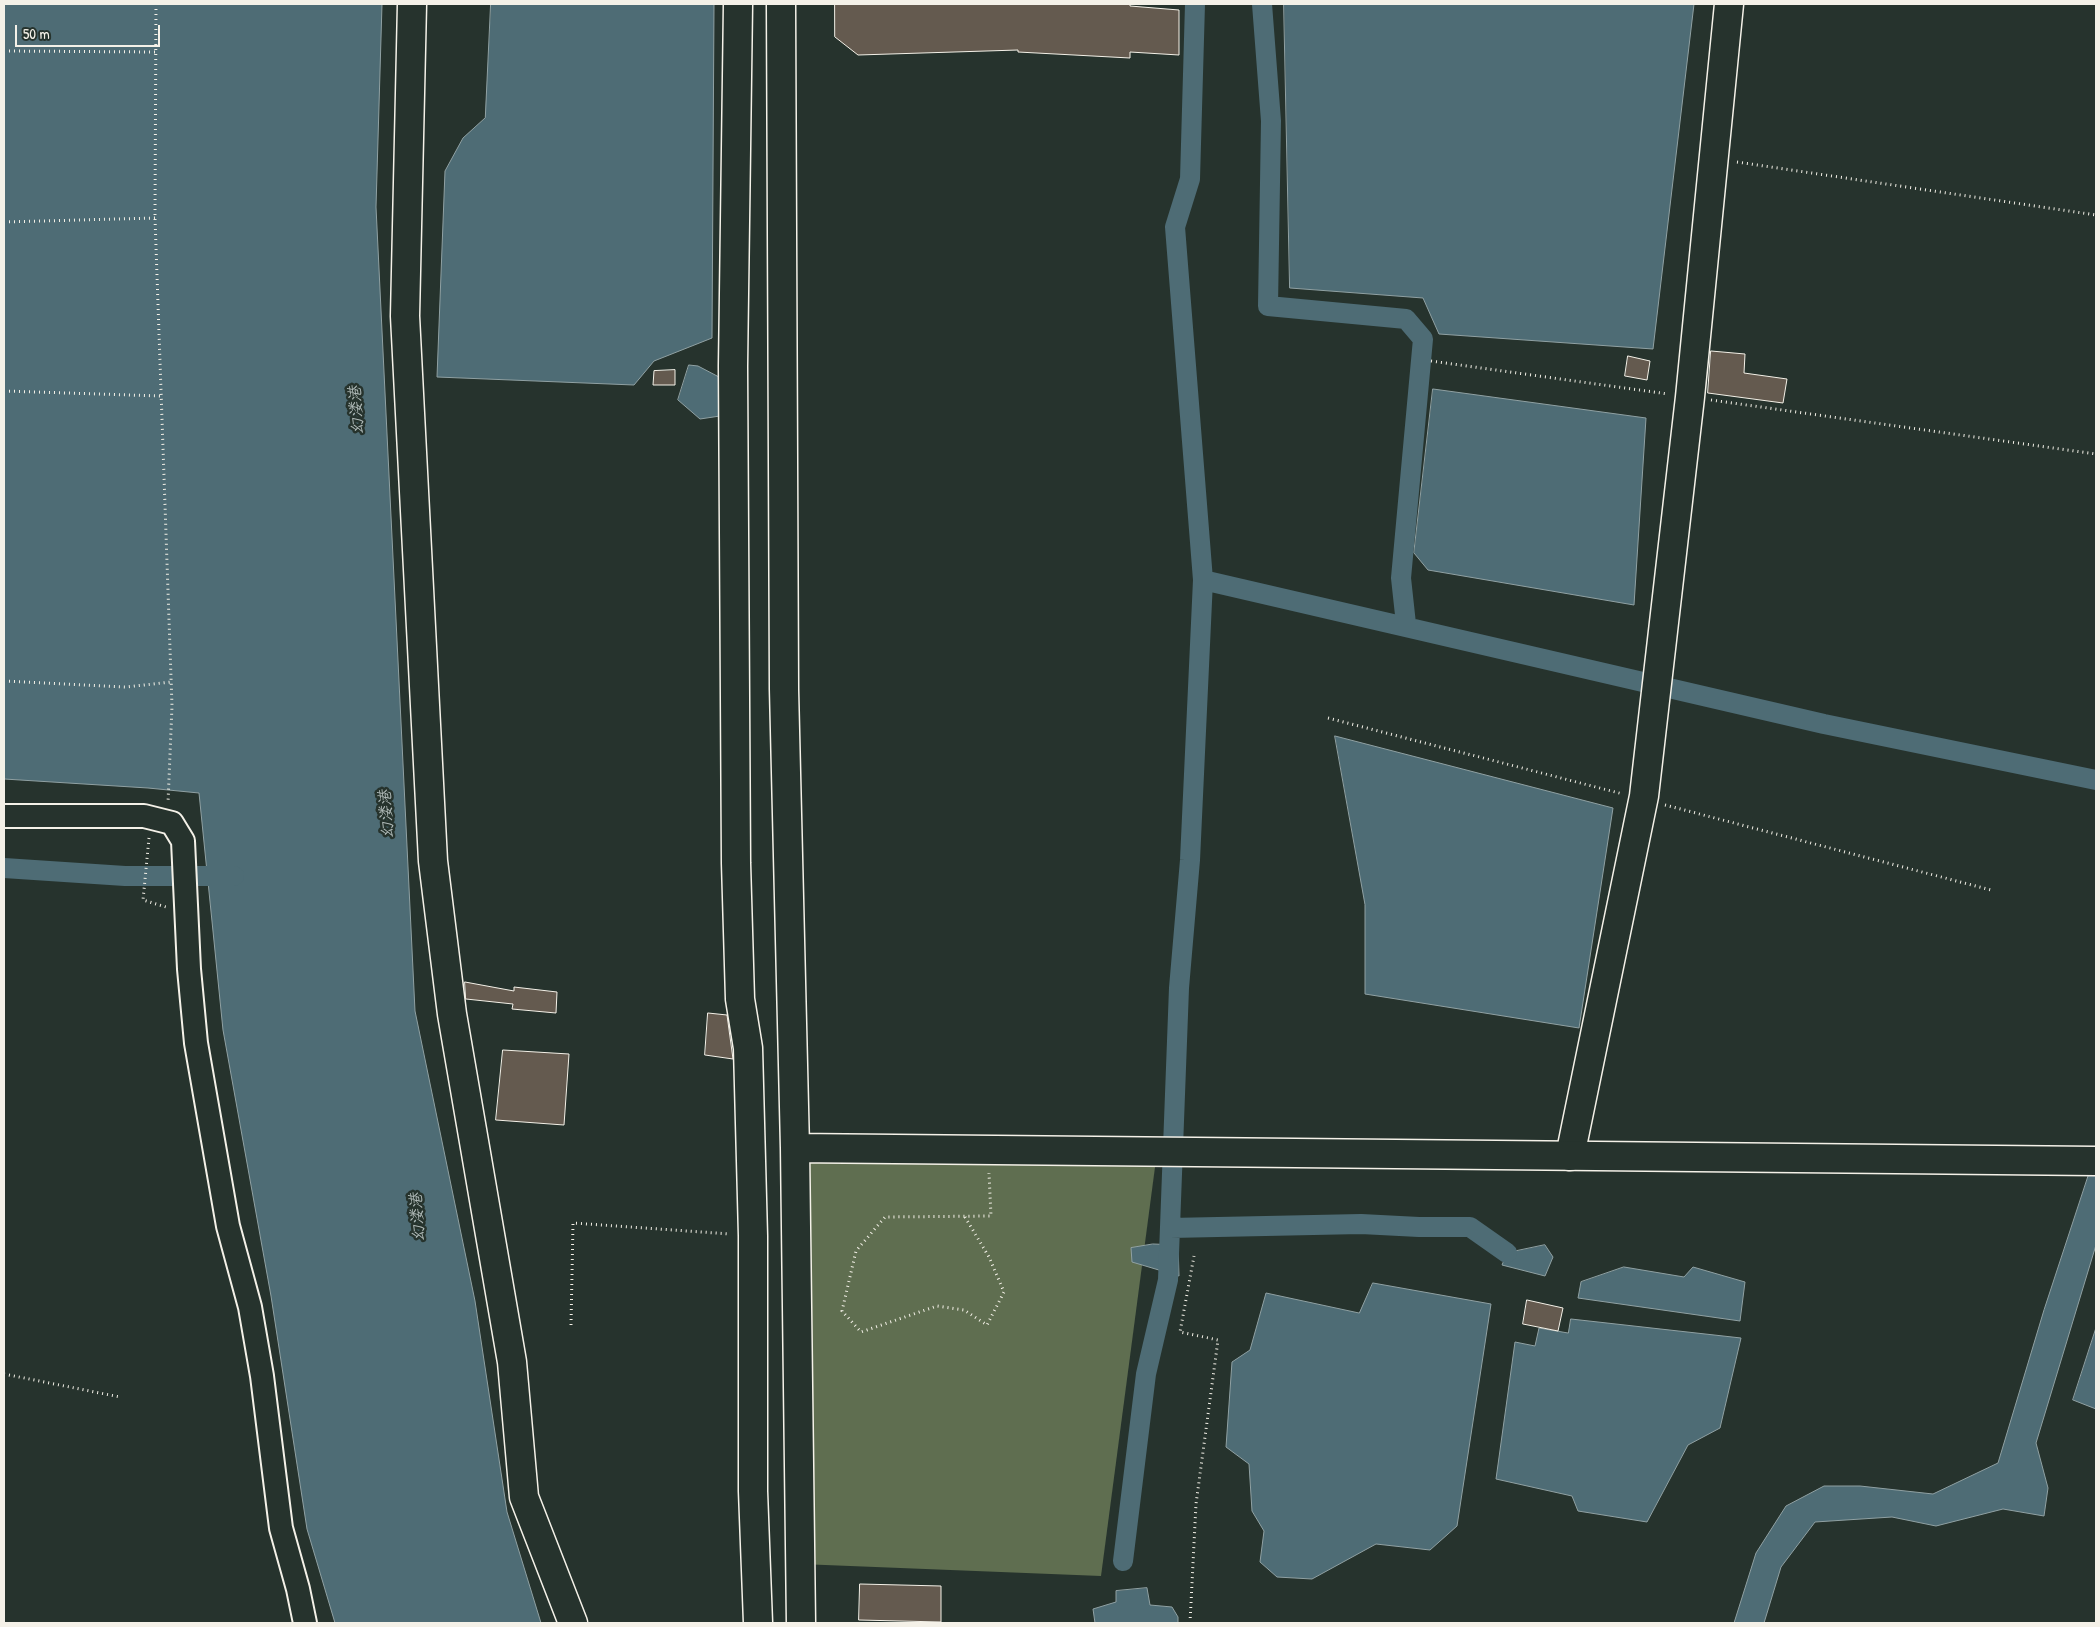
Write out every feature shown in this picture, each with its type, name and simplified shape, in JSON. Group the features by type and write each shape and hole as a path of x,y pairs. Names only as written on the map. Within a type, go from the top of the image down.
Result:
{"main road":[{"path":"412,4 406,316 433,861 452,1014 512,1362 524,1496 573,1623"},
{"path":"738,4 733,366 736,863 740,999 748,1048 753,1236 753,1491 758,1623"},
{"path":"780,4 784,679 795,1148 801,1623"},
{"path":"1570,1156 1644,796 1690,397 1729,4"},
{"path":"748,1048 792,1048"},
{"path":"795,1148 2096,1161"}],"street":[{"path":"4,816 159,819 172,823 183,842 189,969 197,1053 228,1226 250,1307 262,1376 281,1528 298,1589 305,1623"}],"path":[{"path":"156,4 155,218 172,706 159,819 143,900 186,913"},
{"path":"4,51 156,52"},
{"path":"1714,159 2096,215"},
{"path":"4,222 155,218"},
{"path":"1431,361 2096,454"},
{"path":"4,391 161,396"},
{"path":"4,681 126,687 171,682"},
{"path":"965,1216 989,1257 1004,1292 987,1325 964,1310 937,1306 861,1332 842,1311 856,1252 886,1217 965,1216 991,1216 989,1150"},
{"path":"571,1326 573,1223 753,1236"},
{"path":"1190,1623 1196,1504 1218,1340 1180,1332 1194,1256"},
{"path":"4,1374 120,1397"}],"green space":[{"path":"795,1148 1157,1152 1101,1576 800,1564"}],"water":[{"name":"幻溇港","path":"4,4 382,4 376,207 415,1011 475,1301 507,1512 541,1623 335,1623 307,1529 271,1296 223,1030 199,793 4,779"},
{"path":"491,4 714,4 712,338 654,361 634,385 437,377 445,171 463,138 485,118"},
{"path":"1284,4 1694,4 1653,349 1439,334 1423,298 1290,288"},
{"path":"689,365 698,366 719,377 720,416 700,419 678,400"},
{"path":"1433,389 1646,418 1634,605 1428,570 1414,553"},
{"path":"1335,736 1613,808 1579,1028 1365,994 1365,905"},
{"path":"2096,1152 2096,1245 2036,1443 2048,1488 2044,1516 2003,1509 1936,1526 1892,1517 1815,1522 1781,1567 1764,1623 1734,1623 1756,1553 1786,1506 1824,1486 1860,1486 1933,1494 1998,1463 2044,1310"},
{"path":"1153,1244 1178,1245 1179,1276 1132,1262 1131,1248"},
{"path":"1545,1245 1553,1257 1545,1276 1502,1265 1507,1253"},
{"path":"1624,1267 1684,1277 1693,1267 1745,1282 1740,1321 1578,1298 1581,1282"},
{"path":"1373,1283 1491,1304 1457,1526 1430,1550 1376,1544 1312,1579 1277,1577 1260,1562 1264,1531 1252,1511 1249,1464 1226,1447 1232,1362 1250,1350 1266,1293 1359,1313"},
{"path":"1571,1319 1741,1338 1720,1428 1688,1445 1647,1522 1578,1511 1572,1496 1496,1479 1515,1342 1535,1346 1539,1328 1568,1333"},
{"path":"2096,1328 2096,1409 2073,1400"},
{"path":"1147,1588 1150,1605 1172,1607 1178,1617 1178,1623 1095,1623 1093,1609 1116,1602 1116,1591"}],"building":[{"path":"835,4 1130,4 1130,6 1179,10 1179,55 1130,52 1130,58 1018,52 1018,50 858,55 835,37"},
{"path":"1711,351 1745,354 1744,373 1787,379 1783,403 1708,393"},
{"path":"1628,356 1650,361 1647,380 1625,376"},
{"path":"675,370 675,385 653,385 654,371"},
{"path":"465,982 514,991 514,987 557,992 556,1013 512,1009 513,1004 466,999"},
{"path":"708,1013 727,1015 733,1059 705,1055"},
{"path":"503,1050 569,1054 564,1125 496,1120"},
{"path":"1527,1300 1563,1308 1558,1331 1523,1324"},
{"path":"860,1584 941,1586 941,1622 859,1620"}],"waterway":[{"path":"1123,1561 1146,1374 1168,1280 1179,988 1190,860 1203,580 1175,227 1190,179 1195,4"},
{"path":"1262,4 1271,121 1268,306 1406,319 1423,339 1401,578 1406,624"},
{"path":"1203,580 1824,724 2096,780"},
{"path":"4,868 125,876 234,876"},
{"path":"1170,1228 1361,1224 1470,1227 1507,1253"}]}
